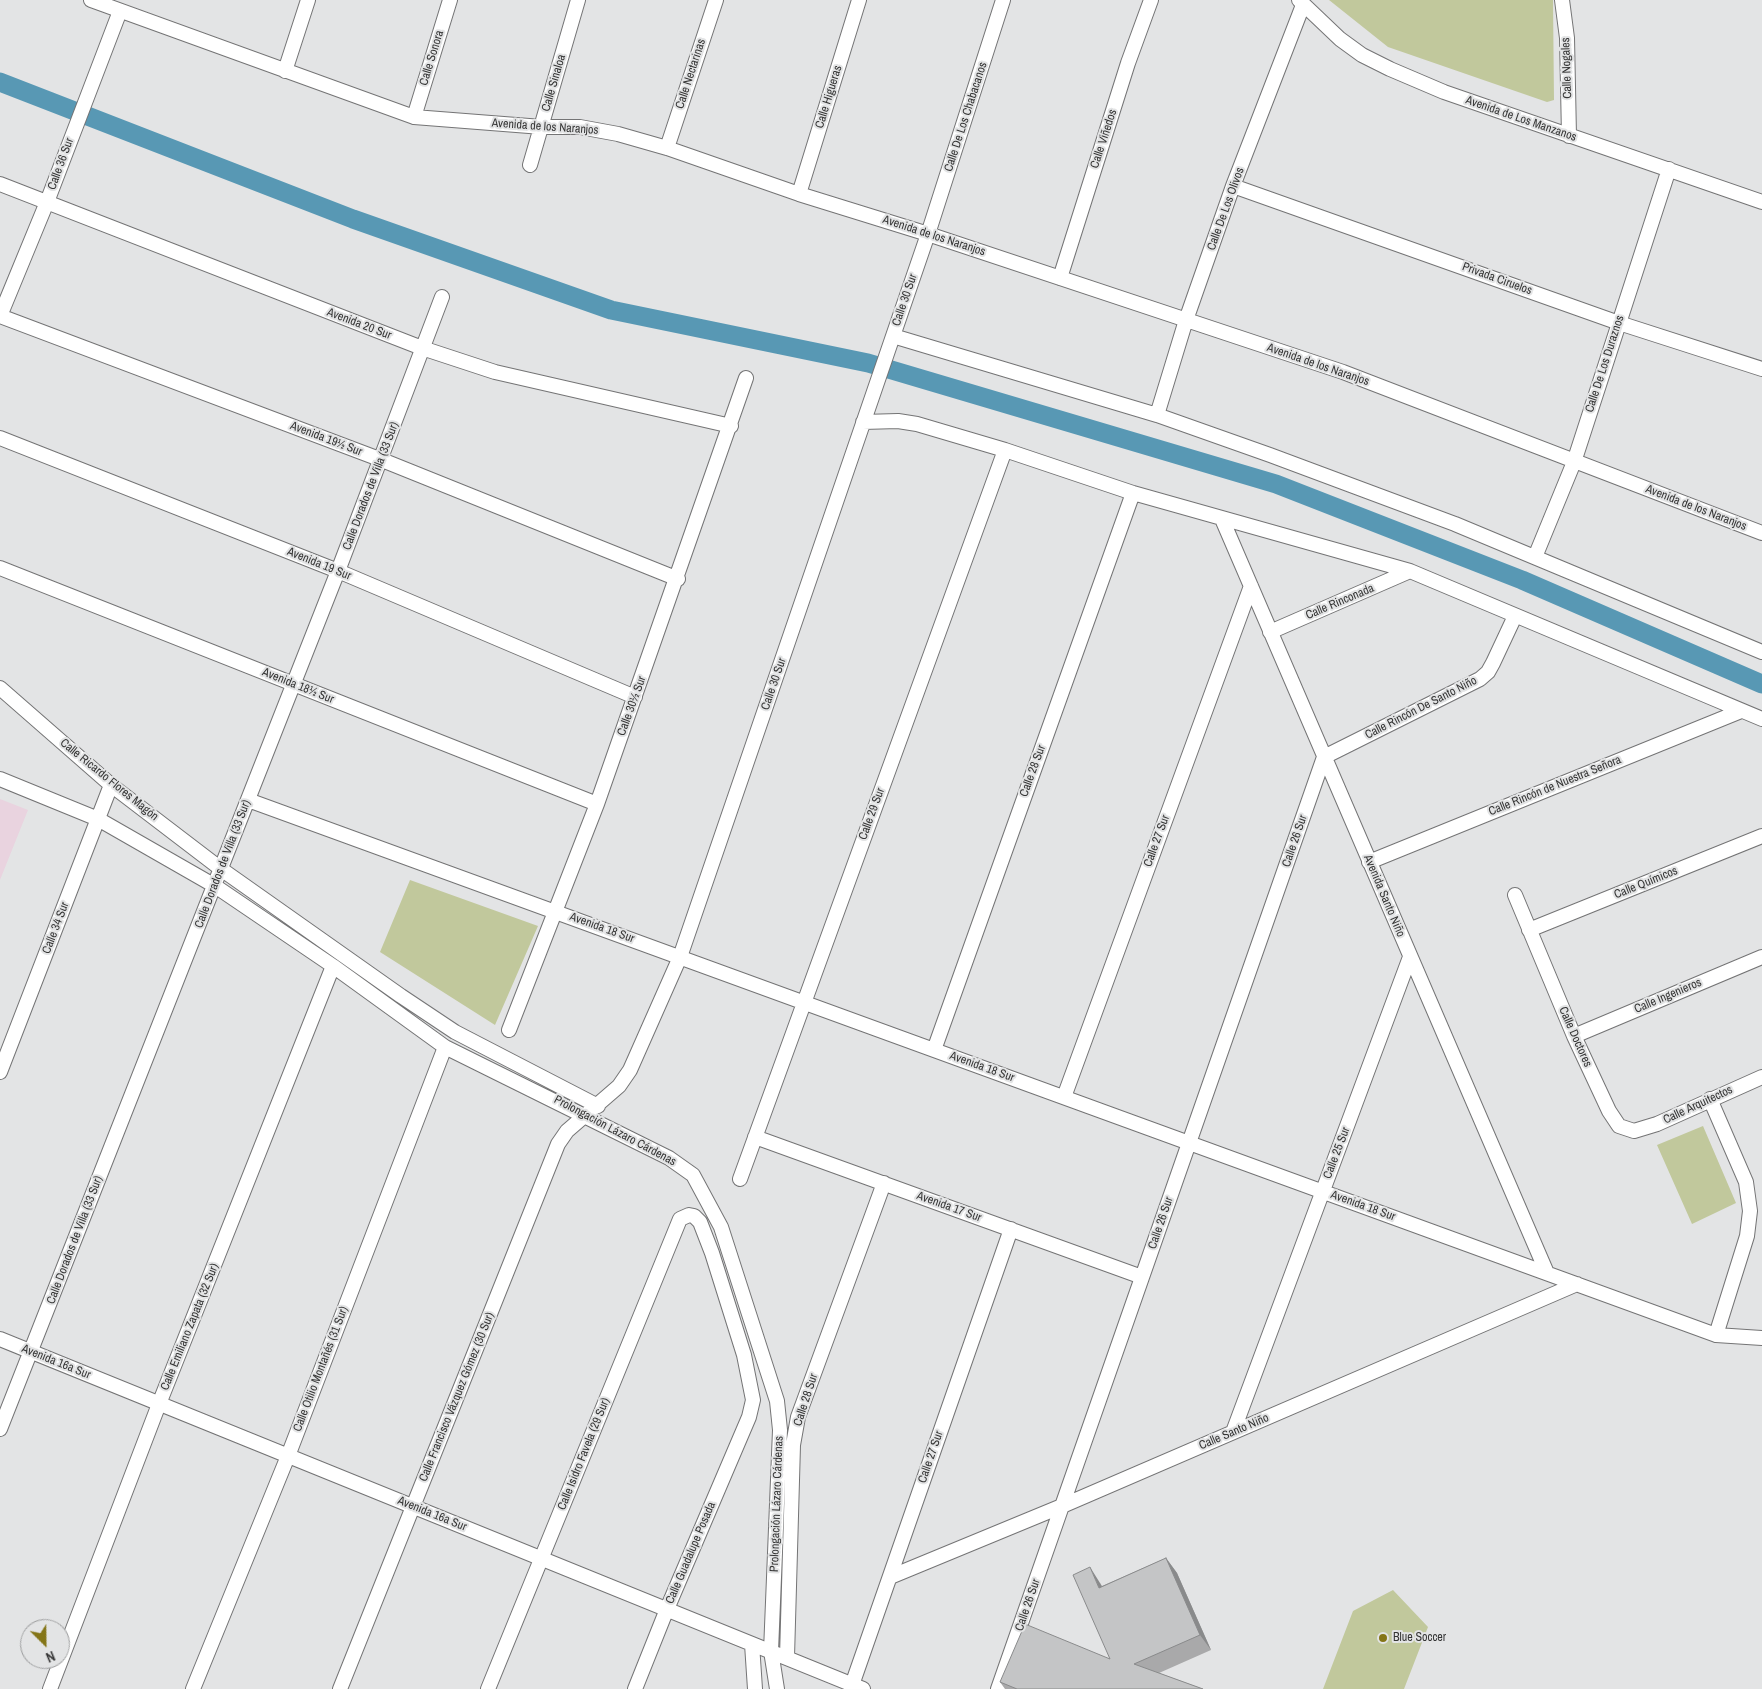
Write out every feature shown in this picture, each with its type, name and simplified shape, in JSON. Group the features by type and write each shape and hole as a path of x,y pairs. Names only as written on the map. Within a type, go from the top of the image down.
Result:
{"street":[{"name":"Avenida de los Naranjos","path":"91,0 414,117 542,127 580,127 618,134 667,148 799,194 928,234 1342,372 1762,533"},
{"path":"286,71 308,0"},
{"name":"Calle Sonora","path":"414,117 450,0"},
{"name":"Calle Sinaloa","path":"530,165 578,0"},
{"name":"Calle Nectarinas","path":"667,148 716,0"},
{"name":"Calle Higueras","path":"799,194 858,0"},
{"name":"Calle De Los Chabacanos","path":"928,234 1003,0"},
{"name":"Calle Viñedos","path":"1060,278 1128,63 1151,0"},
{"name":"Calle Nogales","path":"1562,0 1567,38 1569,136"},
{"name":"Avenida de Los Manzanos","path":"1301,2 1340,39 1362,55 1390,69 1444,92 1762,202"},
{"name":"Calle De Los Olivos","path":"1157,415 1186,320 1301,2"},
{"name":"Calle 36 Sur","path":"0,316 47,202 120,11"},
{"name":"Calle De Los Duraznos","path":"1535,557 1574,462 1669,169"},
{"name":"Avenida 20 Sur","path":"0,184 422,348 495,372 731,426"},
{"name":"Privada Ciruelos","path":"1233,186 1619,323 1762,369"},
{"name":"Calle 30 Sur","path":"593,1111 619,1086 630,1070 680,957 928,234"},
{"name":"Calle Dorados de Villa (33 Sur)","path":"0,1429 382,460 442,296"},
{"name":"Avenida 19½ Sur","path":"0,316 382,460 678,579"},
{"path":"893,336 1157,415 1366,491 1535,557 1762,652"},
{"name":"Calle 30½ Sur","path":"509,1030 597,804 678,579 746,378"},
{"path":"863,422 898,421 917,424 1005,450 1133,493 1410,572 1762,719"},
{"name":"Avenida 19 Sur","path":"0,438 338,571 635,697"},
{"name":"Calle 29 Sur","path":"740,1179 1005,450"},
{"name":"Calle 28 Sur","path":"934,1050 1133,493"},
{"name":"Avenida Santo Niño","path":"1222,519 1547,1273"},
{"name":"Avenida 18½ Sur","path":"0,568 597,804"},
{"name":"Calle Rinconada","path":"1270,632 1410,572"},
{"name":"Calle 27 Sur","path":"1064,1097 1251,586"},
{"name":"Calle Rincón De Santo Niño","path":"1324,757 1480,679 1488,672 1493,663 1515,616"},
{"name":"Calle Ricardo Flores Magón","path":"0,688 111,784 221,869"},
{"name":"Calle Rincón de Nuestra Señora","path":"1369,862 1741,710"},
{"name":"Calle 26 Sur","path":"998,1689 1324,757"},
{"path":"0,779 98,819 215,886"},
{"name":"Calle 34 Sur","path":"0,1072 111,784"},
{"name":"Avenida 18 Sur","path":"248,800 1716,1335 1762,1338"},
{"name":"Calle Químicos","path":"1529,930 1762,836"},
{"name":"Prolongación Lázaro Cárdenas","path":"221,869 455,1032 593,1111 669,1158 693,1176 721,1227 777,1401 780,1430 771,1651 778,1689"},
{"name":"Prolongación Lázaro Cárdenas","path":"215,886 333,966 445,1047 593,1111"},
{"name":"Calle Doctores","path":"1515,895 1574,1036 1614,1119 1620,1126 1634,1131"},
{"name":"Calle Ingenieros","path":"1574,1036 1762,957"},
{"name":"Calle 25 Sur","path":"1232,1432 1410,958"},
{"name":"Calle Emiliano Zapata (32 Sur)","path":"50,1689 159,1404 333,966"},
{"name":"Calle Otilio Montañés (31 Sur)","path":"193,1689 288,1456 445,1047"},
{"name":"Calle Arquitectos","path":"1634,1131 1657,1124 1762,1077"},
{"path":"1710,1099 1746,1182 1750,1211 1748,1236 1716,1335"},
{"name":"Calle Francisco Vázquez Gómez (30 Sur)","path":"340,1689 558,1144 567,1131 593,1111"},
{"name":"Avenida 17 Sur","path":"755,1137 1142,1277"},
{"name":"Calle 28 Sur","path":"787,1658 793,1445 796,1427 884,1183"},
{"name":"Calle Guadalupe Posada","path":"635,1689 666,1609 750,1418 753,1400 751,1384 712,1253 700,1222 694,1216 689,1215 680,1219"},
{"name":"Calle Isidro Favela (29 Sur)","path":"488,1689 680,1219"},
{"name":"Calle 27 Sur","path":"858,1687 890,1577 1011,1229"},
{"name":"Calle Santo Niño","path":"890,1577 1062,1506 1577,1284"},
{"name":"Avenida 16a Sur","path":"0,1339 858,1687"},
{"path":"752,1644 755,1689"}],"shaded area":[{"path":"0,799 28,810 0,880"}],"green space":[{"path":"1329,0 1553,0 1554,100 1547,102 1388,47"},
{"path":"410,880 538,926 495,1025 380,952"},
{"path":"1703,1126 1736,1203 1692,1224 1657,1145"},
{"name":"Blue Soccer","path":"1393,1590 1428,1627 1404,1689 1323,1689 1353,1611"}],"building":[{"path":"1166,1558 1200,1635 1134,1664 1203,1689 1017,1689 1000,1682 1025,1624 1110,1659 1073,1575 1090,1567 1099,1588"}],"waterway":[{"path":"0,82 353,219 611,310 868,363 1276,484 1522,580 1762,684"}],"place":[{"name":"Blue Soccer","path":"1383,1638"}]}
